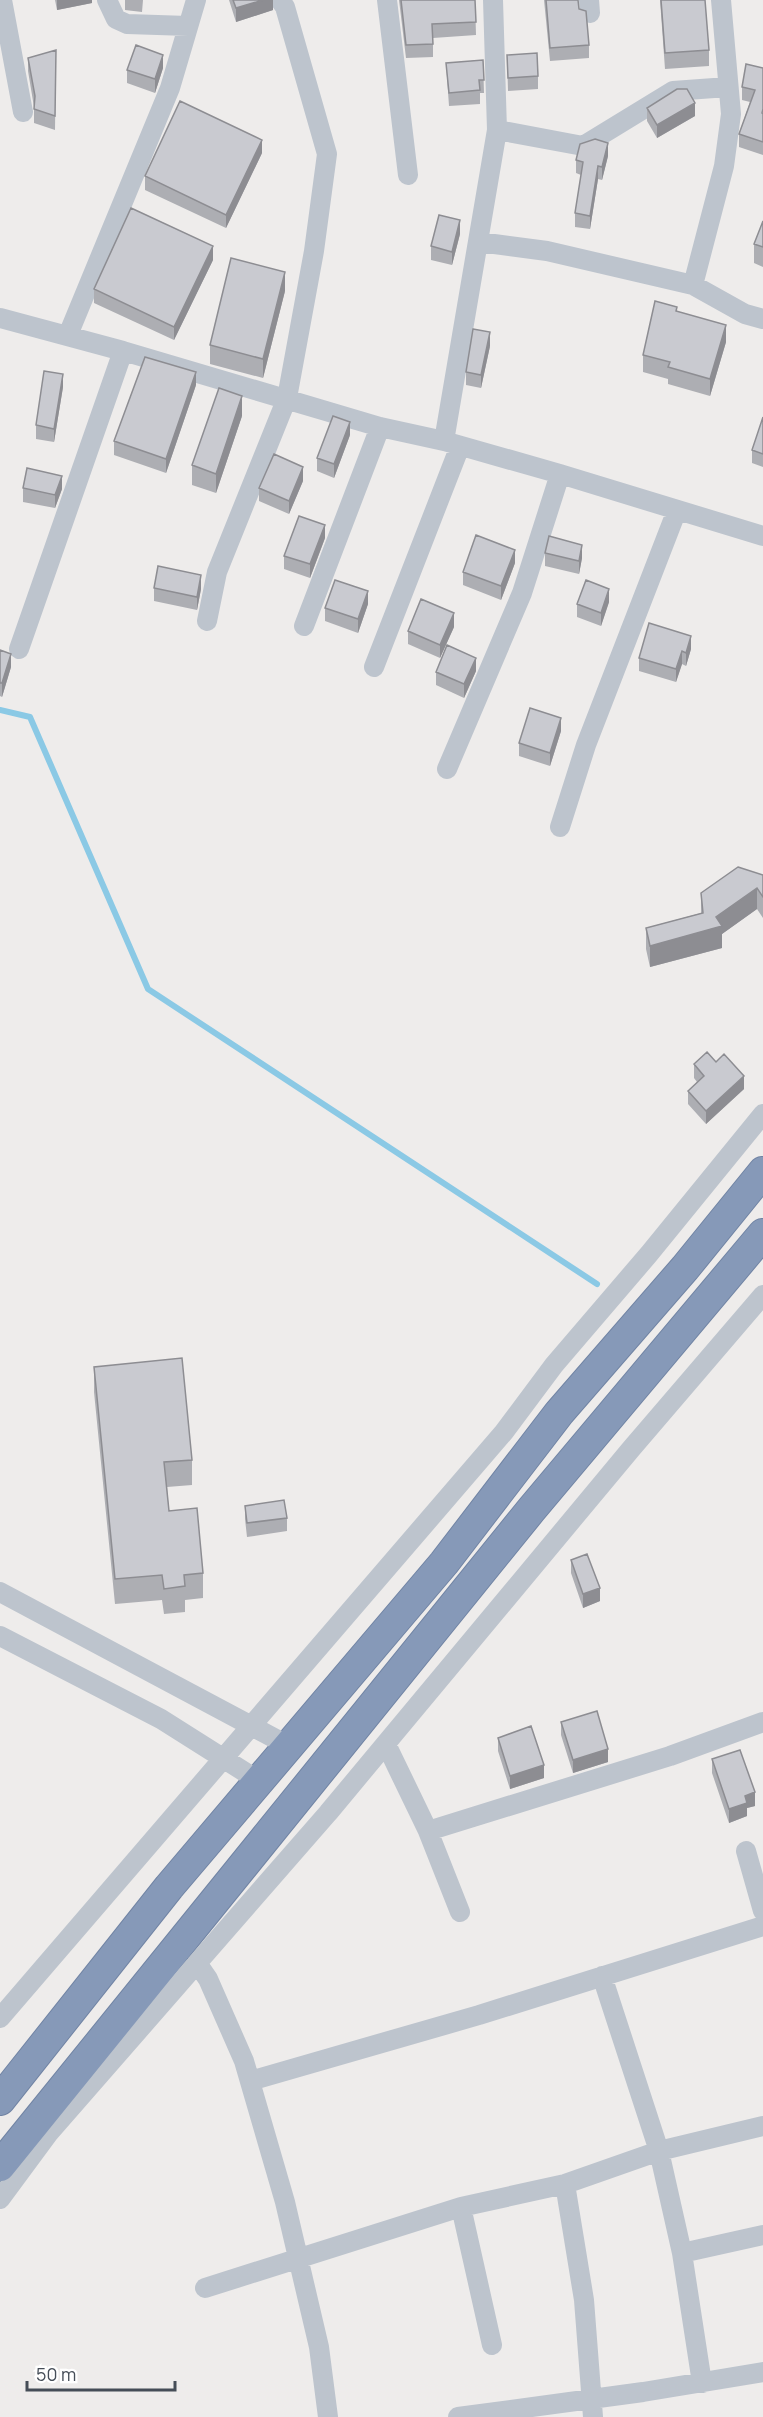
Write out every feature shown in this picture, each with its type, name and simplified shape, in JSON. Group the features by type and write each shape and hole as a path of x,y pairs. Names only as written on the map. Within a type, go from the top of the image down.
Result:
{"highway":[{"path":"0,2100 169,1887 444,1563 559,1413 685,1268 763,1172"},
{"path":"0,2166 531,1510 763,1234"}],"street":[{"path":"2,0 23,112"},
{"path":"107,0 116,19 128,24 188,26"},
{"path":"68,335 170,88 196,0"},
{"path":"207,621 217,572 287,398 314,251 327,154 285,7 280,0"},
{"path":"387,0 408,175"},
{"path":"374,668 452,443 479,242 497,130 493,0"},
{"path":"693,285 724,166 731,114 721,0"},
{"path":"497,130 584,146 673,91 728,87"},
{"path":"479,242 547,251 693,285 745,314 763,319"},
{"path":"0,318 68,335 380,427 452,443 763,536"},
{"path":"19,649 123,351"},
{"path":"304,626 380,427"},
{"path":"447,769 522,593 560,474"},
{"path":"560,827 586,745 677,510"},
{"path":"0,2018 504,1432 554,1365 650,1254 763,1114"},
{"path":"0,2199 48,2134 386,1744 638,1440 763,1295"},
{"path":"0,1592 289,1746"},
{"path":"0,1636 160,1719 259,1781"},
{"path":"428,1831 670,1756 763,1722"},
{"path":"386,1744 428,1831 460,1912"},
{"path":"746,1851 763,1911"},
{"path":"250,2081 479,2015 763,1926"},
{"path":"197,1963 208,1979 244,2061 285,2202 320,2347 328,2417"},
{"path":"602,1976 659,2151 682,2253 702,2383"},
{"path":"205,2288 461,2207 565,2184 659,2151 763,2126"},
{"path":"565,2184 584,2300 592,2408"},
{"path":"461,2207 492,2345"},
{"path":"682,2253 763,2235"},
{"path":"458,2417 592,2408 702,2383 763,2372"}],"building":[{"path":"233,0 263,0 236,8"},
{"path":"401,0 475,0 476,22 432,24 433,44 406,45"},
{"path":"546,0 578,0 579,9 586,11 589,45 550,48"},
{"path":"661,0 705,0 709,50 665,53"},
{"path":"136,45 163,55 155,79 127,70"},
{"path":"56,50 55,116 34,109 35,96 28,58"},
{"path":"537,53 538,76 508,78 507,55"},
{"path":"483,60 484,80 479,80 480,90 449,93 446,63"},
{"path":"746,64 763,68 763,142 739,134 755,90 742,87"},
{"path":"677,89 687,89 695,103 657,125 647,108"},
{"path":"180,101 262,140 226,215 145,176"},
{"path":"595,139 608,143 602,167 598,166 590,216 575,213 583,162 576,160 580,144"},
{"path":"131,208 213,246 174,327 94,289"},
{"path":"439,215 460,220 452,252 431,246"},
{"path":"763,221 763,247 754,244"},
{"path":"231,258 285,272 263,359 210,345"},
{"path":"655,301 677,307 676,311 726,325 710,379 668,367 670,362 643,355"},
{"path":"473,329 490,332 481,375 466,372"},
{"path":"145,357 196,372 166,459 114,441"},
{"path":"44,371 63,374 54,429 36,425"},
{"path":"219,388 242,396 216,474 192,465"},
{"path":"333,416 350,422 334,464 317,458"},
{"path":"763,417 763,454 752,450"},
{"path":"274,454 303,467 289,501 259,488"},
{"path":"27,468 62,476 55,495 23,488"},
{"path":"299,516 325,525 310,564 284,556"},
{"path":"476,535 515,550 501,586 463,572"},
{"path":"549,536 582,545 579,561 545,553"},
{"path":"158,566 201,575 197,597 154,588"},
{"path":"335,580 368,591 358,619 325,608"},
{"path":"586,580 609,589 601,613 577,604"},
{"path":"421,599 454,613 440,645 408,631"},
{"path":"649,623 691,636 686,653 682,651 676,669 639,658"},
{"path":"447,645 476,658 464,684 436,672"},
{"path":"0,650 11,654 2,683 0,683"},
{"path":"530,708 561,718 550,753 519,743"},
{"path":"738,867 763,875 763,897 757,888 716,917 722,926 650,946 646,928 703,913 701,893"},
{"path":"707,1052 716,1062 724,1054 744,1076 706,1111 688,1091 704,1076 694,1064"},
{"path":"182,1358 192,1460 164,1462 169,1511 197,1508 203,1573 184,1575 185,1586 164,1589 162,1575 115,1579 94,1367"},
{"path":"284,1500 287,1518 247,1523 245,1506"},
{"path":"587,1554 600,1588 583,1594 571,1560"},
{"path":"597,1711 608,1749 573,1760 561,1722"},
{"path":"531,1726 544,1765 510,1776 498,1738"},
{"path":"740,1750 755,1792 745,1796 747,1803 729,1809 712,1759"}],"waterway":[{"path":"0,710 30,717 148,989 597,1284"}]}
